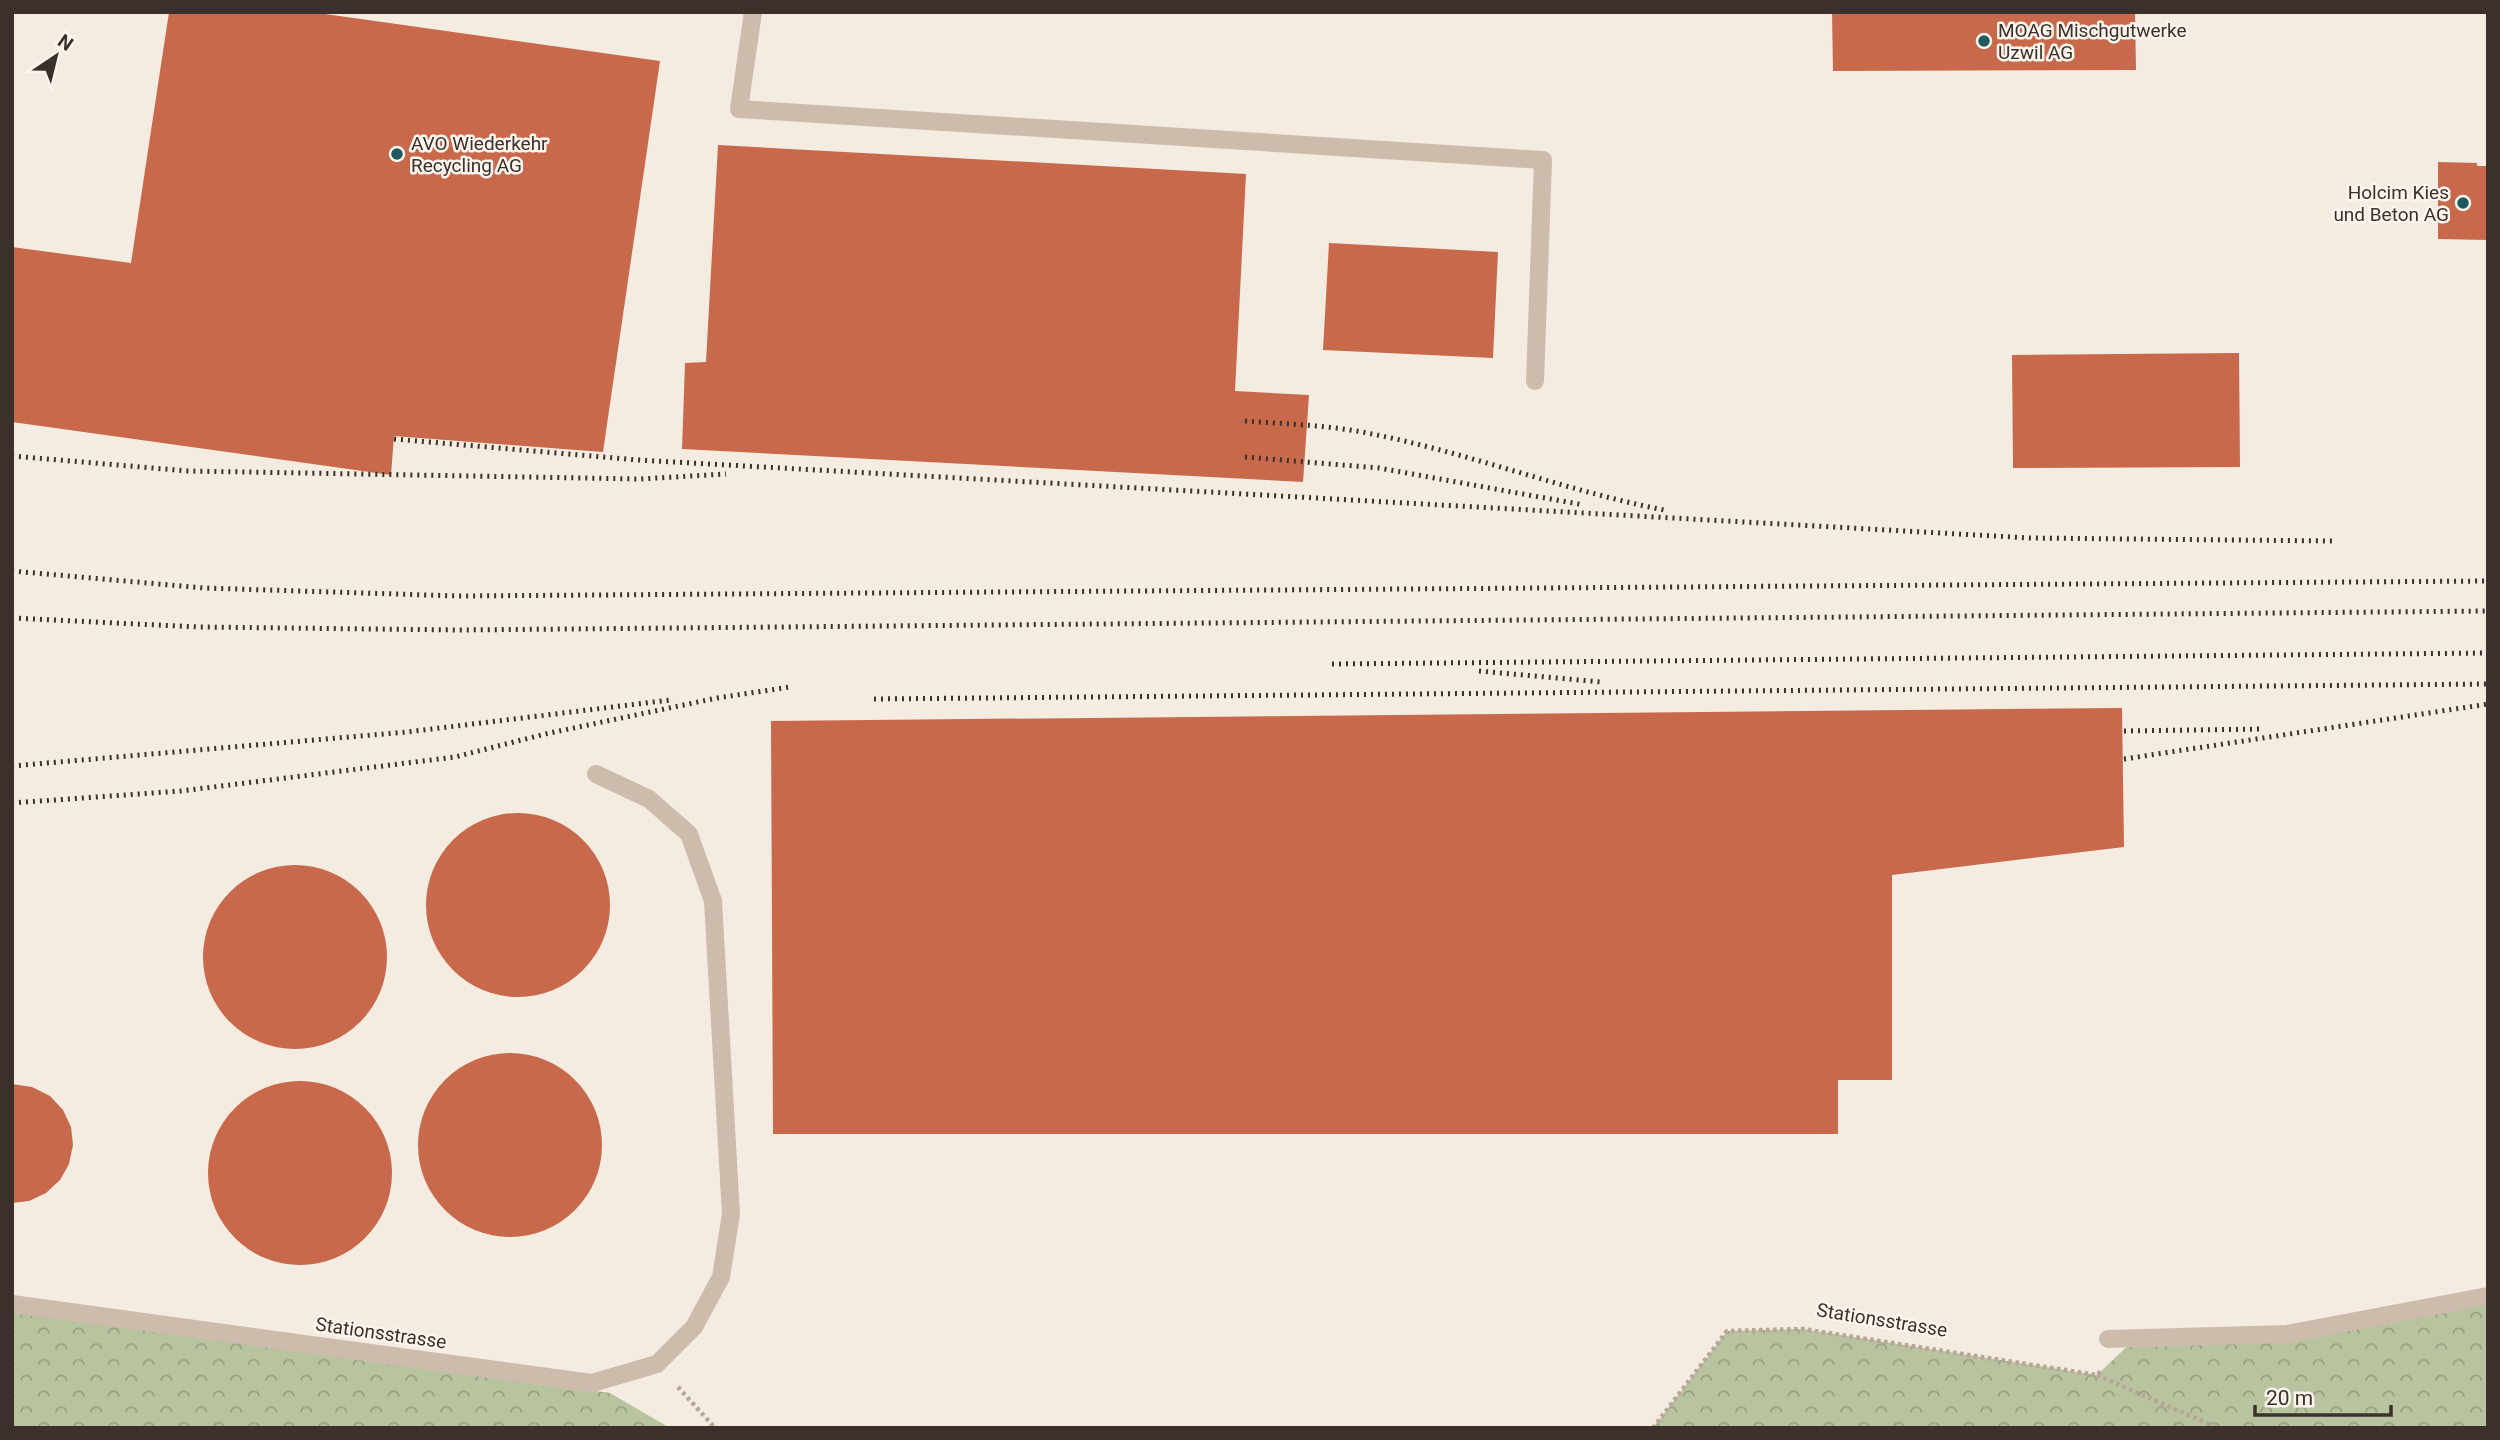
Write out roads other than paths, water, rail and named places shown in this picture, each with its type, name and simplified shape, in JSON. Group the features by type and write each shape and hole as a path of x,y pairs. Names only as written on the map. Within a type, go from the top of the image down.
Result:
{"lane":[{"path":"753,12 739,109 1543,160 1535,381"},
{"name":"Stationsstrasse","path":"12,1304 592,1383 657,1364 694,1327 721,1277 731,1214 713,901 689,834 649,799 596,774"},
{"path":"2108,1339 2287,1334 2488,1296"}],"railway":[{"path":"1245,421 1333,428 1400,440 1664,510"},
{"path":"394,439 638,460 2030,538 2333,541"},
{"path":"12,456 188,471 640,479 726,474"},
{"path":"1245,457 1379,468 1584,505"},
{"path":"12,571 204,588 459,596 2488,581"},
{"path":"12,618 199,627 460,630 2488,611"},
{"path":"1332,664 2488,653"},
{"path":"1479,671 1601,682"},
{"path":"874,699 2488,684"},
{"path":"12,803 181,791 455,757 545,734 717,698 790,687"},
{"path":"12,766 407,732 670,700"},
{"path":"2124,759 2488,704"},
{"path":"2124,731 2262,729"}],"place":[{"name":"MOAG Mischgutwerke Uzwil AG","path":"1984,41"},
{"name":"AVO Wiederkehr Recycling AG","path":"397,154"},
{"name":"Holcim Kies und Beton AG","path":"2463,203"}]}
